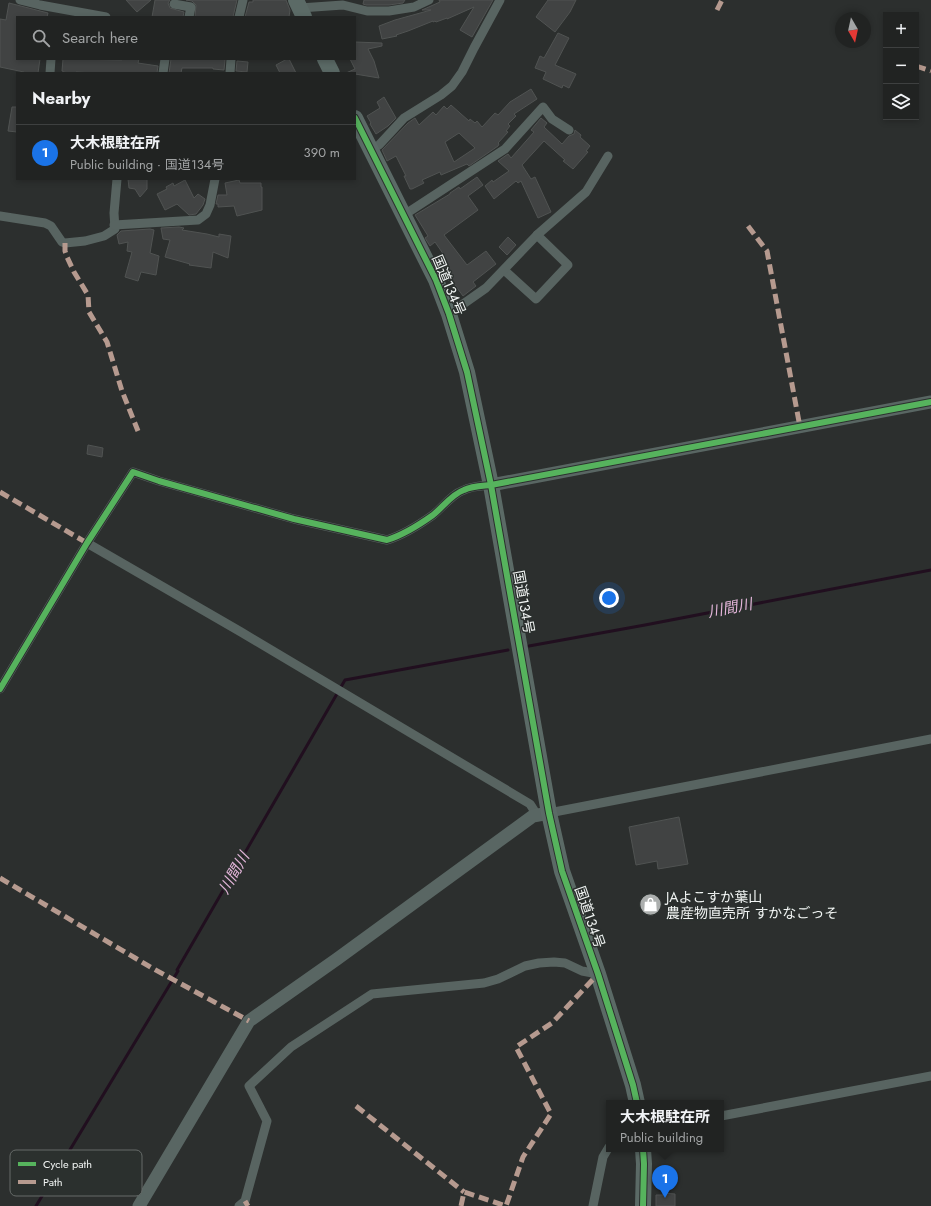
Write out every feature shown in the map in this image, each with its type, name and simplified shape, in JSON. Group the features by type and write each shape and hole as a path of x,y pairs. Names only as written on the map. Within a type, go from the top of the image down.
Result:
{"highway":[{"path":"326,60 332,72"},
{"name":"国道134号","path":"356,120 436,280 449,314 467,372 491,485 543,814 598,974 636,1100"},
{"path":"643,1152 643,1206"}],"street":[{"path":"20,0 62,13 95,16"},
{"path":"239,16 243,0"},
{"path":"300,8 343,6 367,11 389,11 414,7 429,0"},
{"path":"371,149 379,145 404,118 441,95 452,86 462,72 500,0"},
{"path":"174,4 191,7 189,16"},
{"path":"50,72 51,60"},
{"path":"163,72 165,60"},
{"path":"230,72 231,60"},
{"path":"404,215 506,148 543,107 552,119 569,130"},
{"path":"449,314 486,288 537,235 586,192 608,156"},
{"path":"0,216 46,223 51,226 62,242 65,243 85,241 104,236 115,229 114,213 117,180"},
{"path":"114,225 198,220 206,214 210,206 215,180"},
{"path":"504,270 536,300 568,265 537,235"},
{"path":"0,689 3,678 86,543 133,472 159,481 294,519 387,540 399,536 432,516 463,490 476,486 491,485 931,402"},
{"path":"86,543 530,804 543,814"},
{"path":"139,1206 249,1021 337,959 533,816 931,739"},
{"path":"239,1206 245,1201 267,1121 249,1086 291,1047 372,994 484,983 498,979 525,966 539,963 564,963 582,971 598,974"},
{"path":"724,1115 931,1076"},
{"path":"593,1206 603,1157 606,1152"}],"building":[{"path":"126,0 151,0 137,12"},
{"path":"155,0 170,0 168,3 170,8 184,12 183,16 152,16"},
{"path":"186,0 237,0 233,16 195,16 196,5 192,1"},
{"path":"253,0 286,0 290,10 289,16 245,16 249,2 253,2"},
{"path":"364,0 405,0 403,3 389,5 366,5 363,4"},
{"path":"439,0 493,0 472,37 460,30 474,7 447,19 436,22 433,21 396,35 397,36 382,39 379,26 431,10 422,10 440,2"},
{"path":"548,0 576,0 570,12 555,32 536,17"},
{"path":"9,3 48,13 47,16 16,16 16,60 40,60 38,72 24,72 0,67 0,19 6,20"},
{"path":"558,33 569,38 555,65 576,74 569,88 563,85 562,88 543,79 546,72 535,68 540,56 544,58"},
{"path":"356,42 382,43 382,46 368,49 374,61 379,78 356,74 356,72 348,72 355,69 350,60 356,60"},
{"path":"63,60 139,60 138,63 158,66 157,72 62,71"},
{"path":"171,60 225,60 224,70 213,68 182,68 181,72 169,72"},
{"path":"285,60 290,60 296,72 280,72 276,65"},
{"path":"237,61 248,62 247,72 236,71"},
{"path":"531,89 537,99 514,114 516,116 508,124 510,126 506,131 508,132 498,143 498,146 469,166 467,164 441,175 440,172 422,180 424,183 412,189 410,189 404,176 406,176 396,156 387,161 382,150 408,123 415,118 419,125 433,112 436,115 444,106 447,109 451,105 469,121 470,119 475,123 477,121 482,127 495,113 498,115 510,102","holes":["459,133 475,148 454,162 445,142"]},
{"path":"384,97 396,118 388,126 376,134 367,116 380,108 377,102"},
{"path":"12,107 16,107 16,132 8,131"},
{"path":"541,118 547,123 544,127 562,144 569,136 574,134 575,130 590,146 586,151 588,152 573,169 544,141 522,165 531,179 535,177 551,212 538,218 521,181 518,183 516,181 494,199 485,186 492,180 493,182 509,171 498,161 508,154 511,158 534,132 531,130"},
{"path":"477,177 483,185 468,196 478,210 444,235 467,265 486,251 496,264 473,282 476,286 463,296 446,276 445,273 447,271 440,262 446,258 435,242 430,246 425,238 428,236 415,215 459,187 460,189"},
{"path":"128,180 147,180 147,189 140,197 135,189 129,188"},
{"path":"185,180 194,198 198,194 205,199 203,205 196,214 189,215 177,204 165,210 157,194 167,189 166,187 173,183 174,186"},
{"path":"239,180 240,183 261,183 262,210 237,216 234,206 218,207 218,204 216,204 218,195 227,195 225,183"},
{"path":"161,228 184,228 182,230 219,237 219,234 231,236 228,258 213,252 211,268 189,265 190,264 165,257 170,240 163,239"},
{"path":"154,230 150,253 159,256 156,275 141,272 138,281 125,277 132,252 127,251 128,242 119,244 117,235 121,231"},
{"path":"508,237 516,245 507,255 499,247"},
{"path":"88,445 103,448 102,457 87,454"},
{"path":"679,817 688,864 658,869 657,861 636,865 629,827"},
{"path":"663,1193 675,1194 675,1206 656,1206 656,1195 663,1195"}],"waterway":[{"name":"川間川","path":"529,646 931,570"},
{"name":"川間川","path":"70,1150 178,971 177,970 345,680 508,650"},
{"name":"川間川","path":"36,1206 42,1196"}],"marked path":[{"path":"717,10 722,0"},
{"path":"919,67 931,71"},
{"path":"748,226 767,251 800,427"},
{"path":"65,243 67,257 88,295 89,312 107,342 122,391 138,431"},
{"path":"0,492 87,543"},
{"path":"0,878 152,968 249,1021"},
{"path":"461,1206 464,1192 506,1206 523,1157 551,1114 516,1047 552,1023 598,974"},
{"path":"356,1106 464,1192"},
{"path":"245,1201 248,1206"}],"cycle path":[{"path":"356,120 436,280 449,314 467,372 491,485 549,813 562,871 598,974 636,1100"},
{"path":"0,689 87,543 133,472 159,481 294,519 387,540 417,526 433,515 456,494 477,486 491,485 931,402"},
{"path":"643,1152 643,1206"}],"place":[{"name":"JAよこすか葉山 農産物直売所 すかなごっそ","path":"650,905"},
{"name":"大木根駐在所","path":"665,1198"}]}
